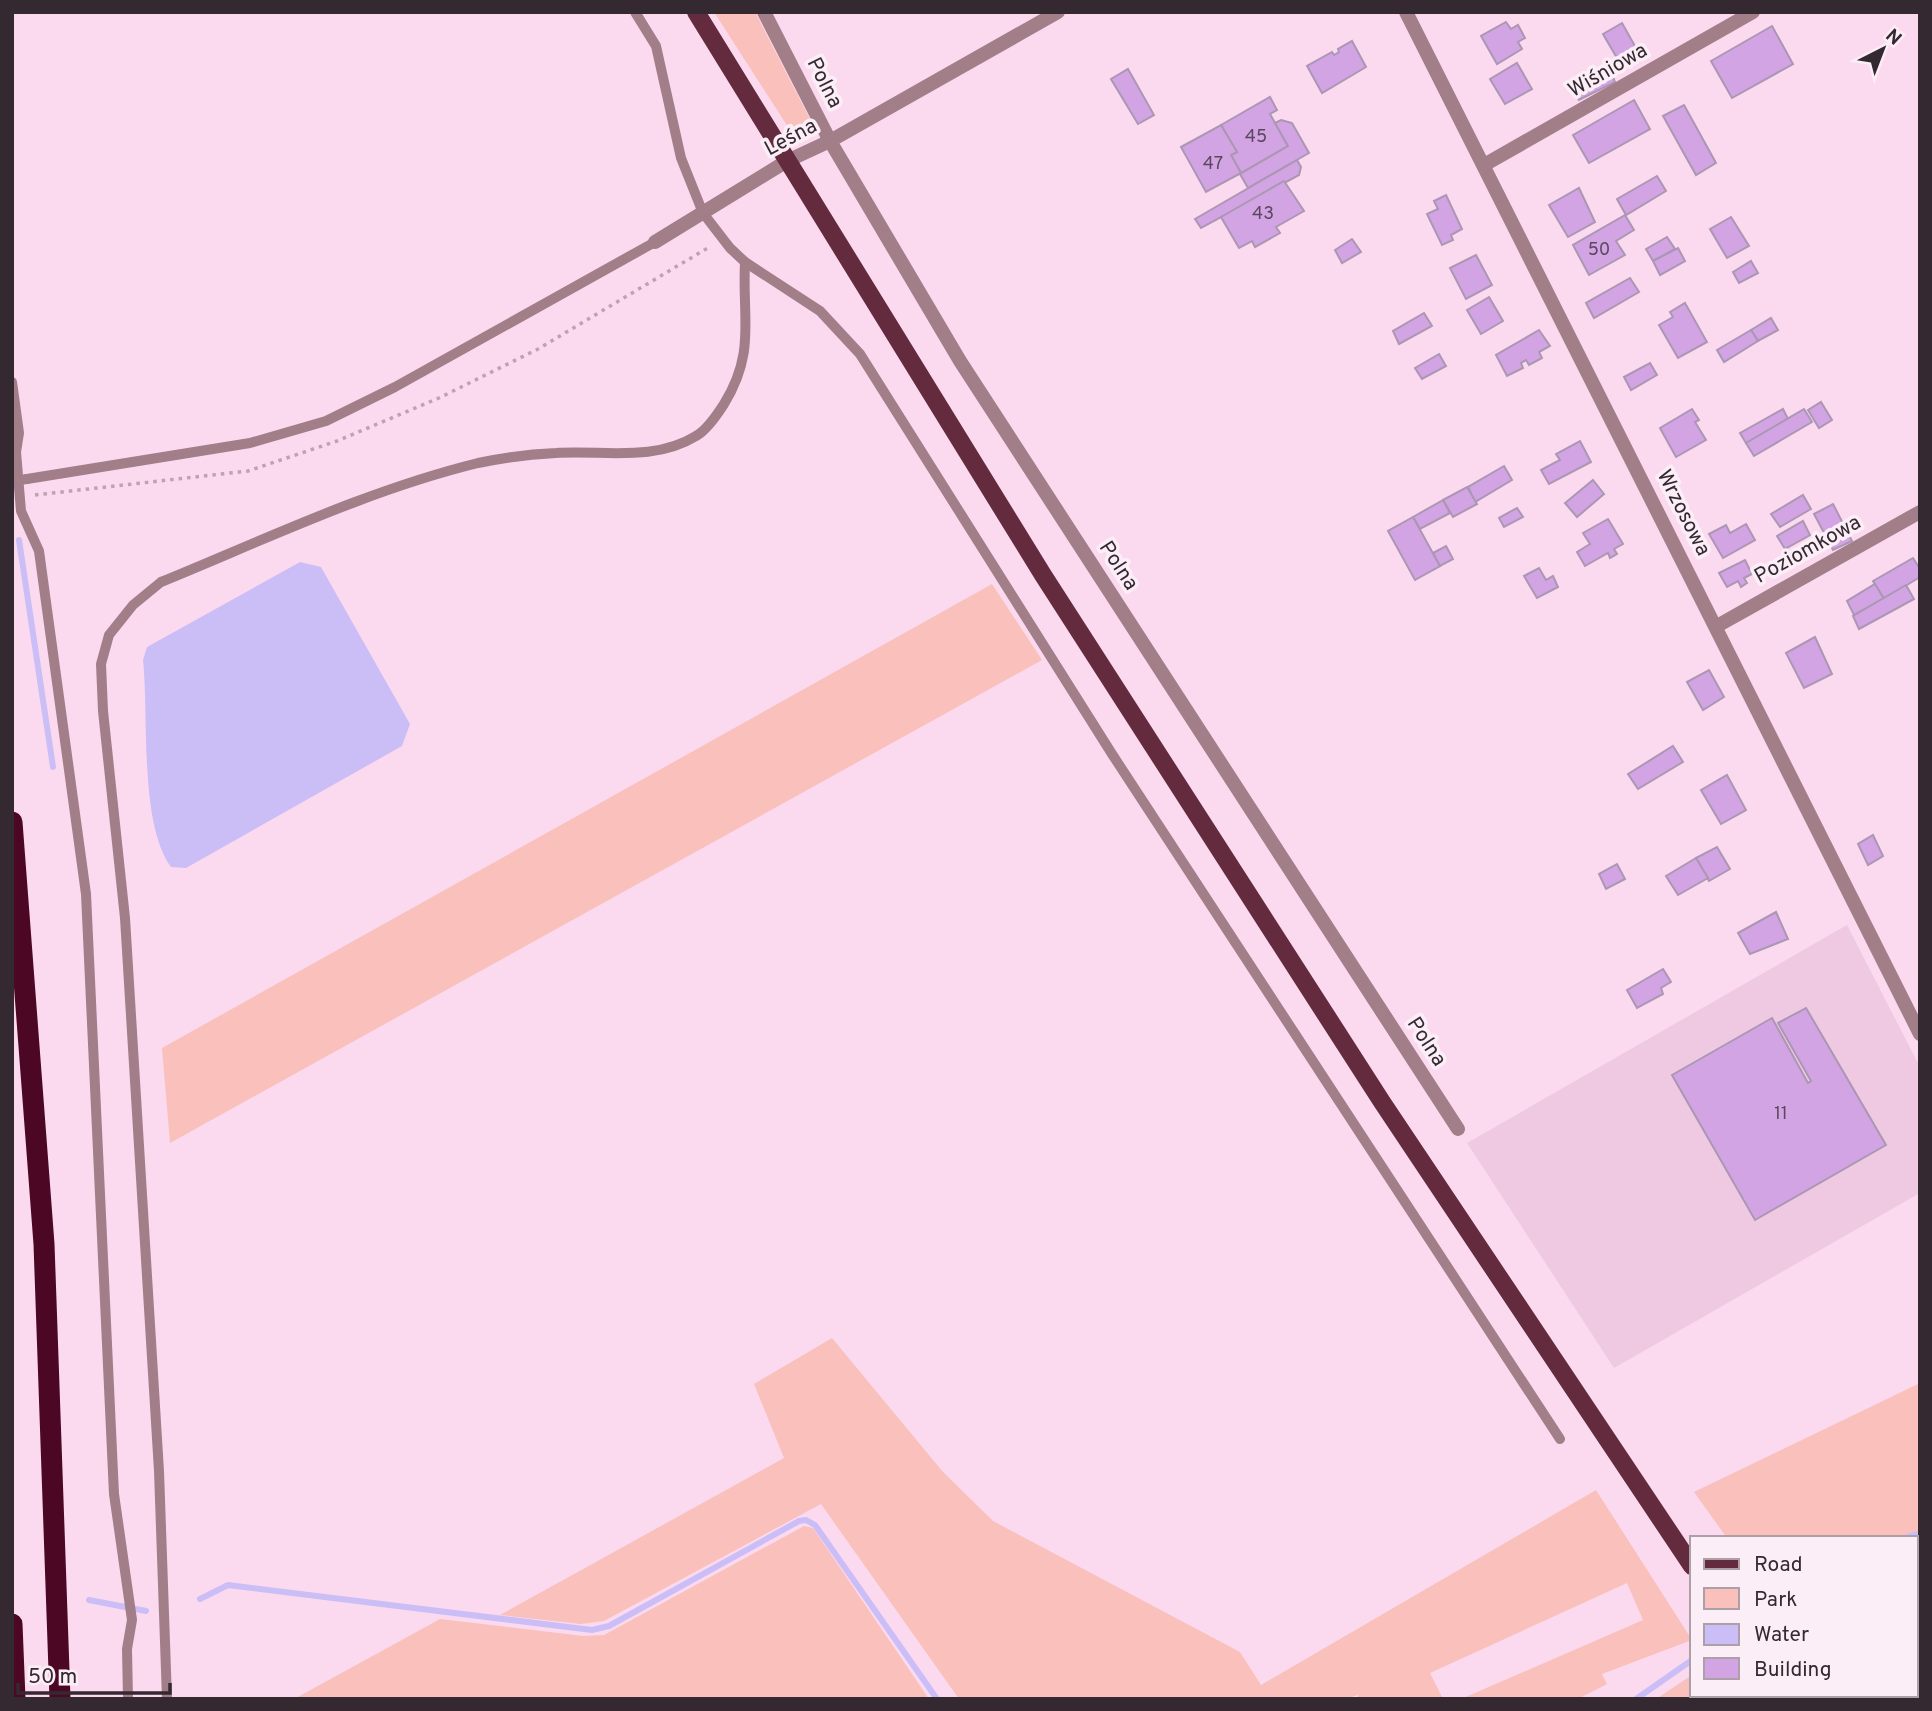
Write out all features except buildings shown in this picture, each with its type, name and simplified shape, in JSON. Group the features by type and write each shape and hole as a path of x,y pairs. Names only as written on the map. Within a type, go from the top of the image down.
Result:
{"highway":[{"path":"12,822 44,1244 60,1699"},
{"path":"12,1624 15,1699"}],"main road":[{"path":"696,12 1043,575 1284,950 1690,1563"}],"street":[{"name":"Polna","path":"764,12 830,141 967,373 1458,1129"},
{"name":"Leśna","path":"655,242 787,161 830,141 1058,12"},
{"name":"Wrzosowa","path":"1406,12 1717,625 1920,1034"},
{"name":"Wiśniowa","path":"1484,165 1753,12"},
{"name":"Poziomkowa","path":"1717,625 1920,512"}],"lane":[{"path":"635,12 656,46 681,158 703,213 730,248 745,262 820,311 860,354 1112,754 1560,1439"},
{"path":"12,481 250,443 326,421 395,387 655,242"},
{"path":"167,1699 159,1471 125,918 103,710 101,664 109,635 133,606 161,582 400,485 480,463 556,453 647,453 698,436 718,413 740,379 748,335 743,306 745,262"},
{"path":"12,382 19,433 16,452 21,511 39,551 86,894 114,1494 132,1620 127,1649 128,1699"}],"shaded area":[{"path":"1847,925 1920,1067 1920,1193 1614,1368 1467,1143"}],"green space":[{"path":"714,12 755,12 812,123 807,138 797,141"},
{"path":"992,584 1042,660 170,1143 162,1048"},
{"path":"832,1338 943,1472 993,1521 1240,1652 1261,1685 1596,1490 1690,1641 1602,1674 1607,1684 1578,1699 1461,1699 1643,1620 1627,1583 1430,1673 1443,1699 1358,1699 1358,1695 1345,1699 959,1699 821,1504 604,1621 581,1624 500,1615 784,1458 754,1384"},
{"path":"1920,1383 1920,1699 1839,1697 1918,1697 1918,1536 1726,1536 1694,1492"},
{"path":"804,1526 813,1528 929,1699 294,1699 440,1619 583,1636 604,1635"},
{"path":"1690,1676 1690,1697 1737,1699 1656,1699"}],"water":[{"path":"300,562 321,567 410,724 402,746 186,868 171,867 161,848 150,797 143,660 147,647"}],"waterway":[{"path":"19,540 53,767"},
{"path":"200,1599 228,1585 592,1630 609,1626 799,1521 806,1520 815,1525 937,1699"},
{"path":"1910,1536 1920,1533"},
{"path":"89,1600 146,1611"},
{"path":"1636,1699 1690,1661"}]}
